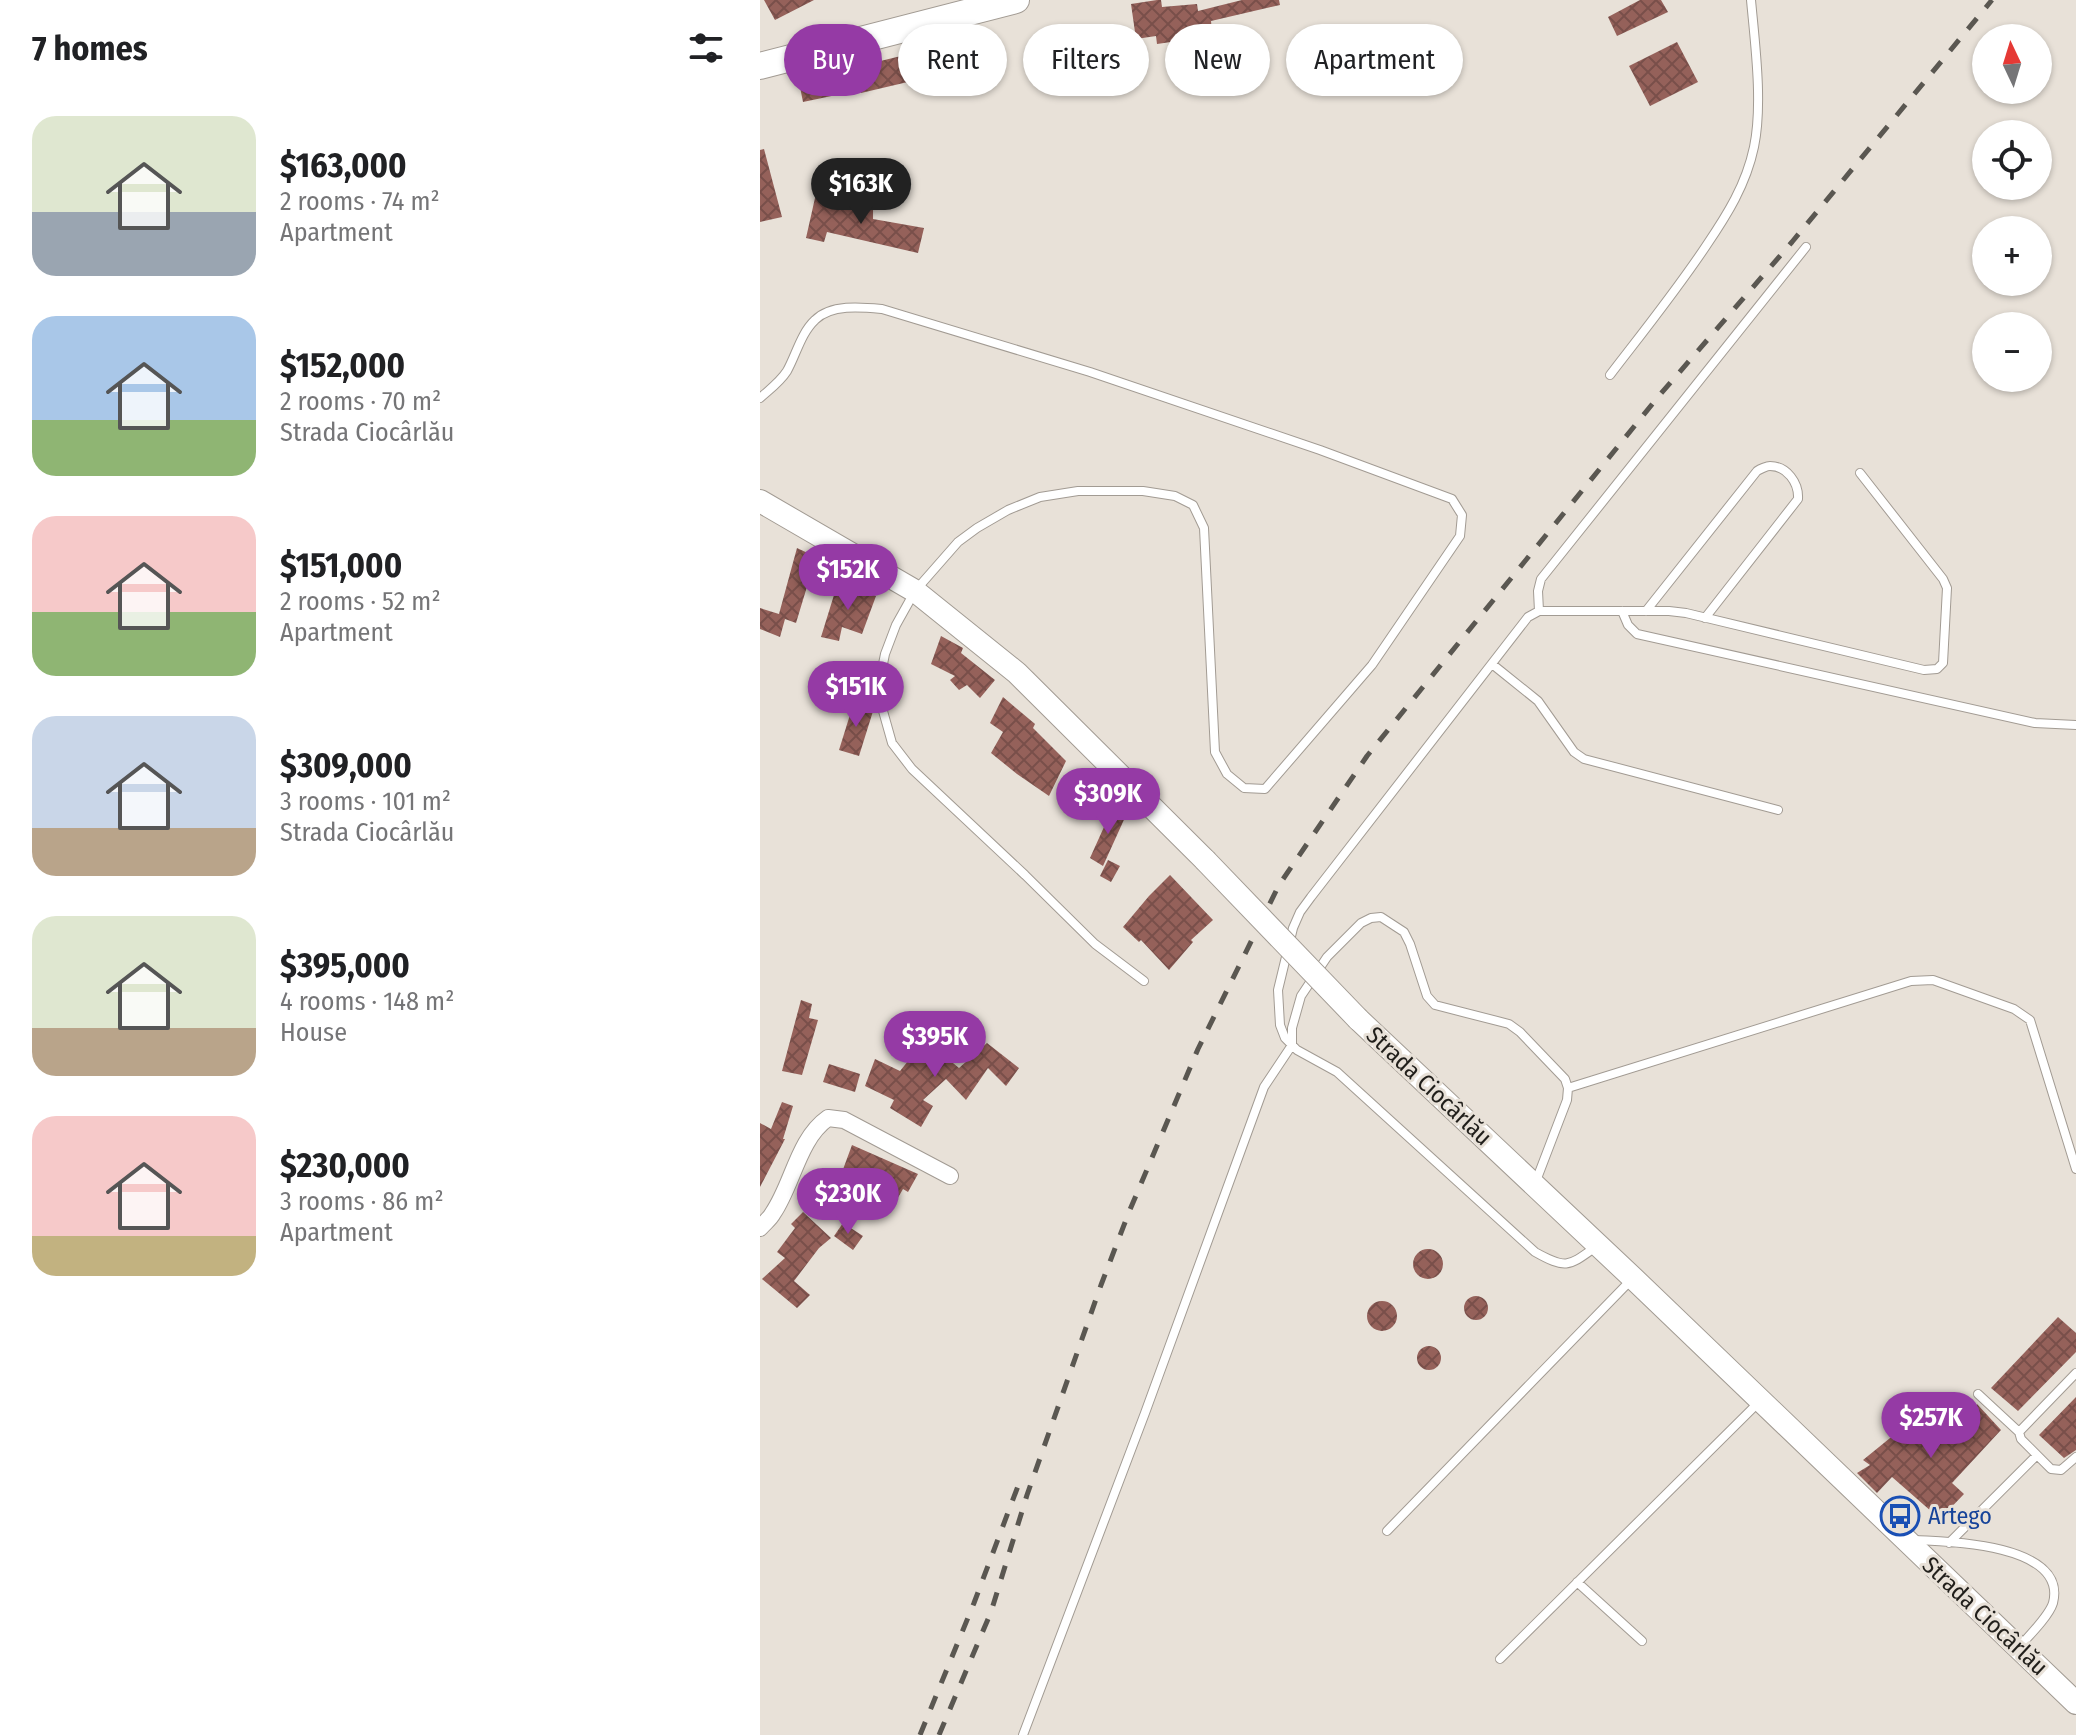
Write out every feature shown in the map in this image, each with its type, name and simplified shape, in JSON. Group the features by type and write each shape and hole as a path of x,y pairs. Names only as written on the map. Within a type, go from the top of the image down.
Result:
{"main road":[{"path":"882,34 1016,0"},
{"path":"760,66 784,60"},
{"name":"Strada Ciocârlău","path":"760,501 915,591 1017,673 1205,860 1358,1019 2076,1703"}],"street":[{"path":"760,1228 773,1214 802,1151 819,1124 828,1118 844,1120 950,1176"}],"lane":[{"path":"1610,375 1679,287 1728,213 1747,177 1755,144 1758,106 1751,0"},
{"path":"1539,611 1541,579 1806,247"},
{"path":"760,398 778,383 788,369 813,321 825,313 839,310 858,307 882,309 1090,372 1320,450 1452,499 1462,515 1460,536 1372,665 1265,789 1244,788 1227,774 1215,752 1204,528 1193,505 1175,496 1143,491 1078,491 1040,497 1008,510 958,542 915,591 896,625 880,679 883,711 892,743 912,769 1095,944 1144,981"},
{"path":"1646,611 1757,471 1768,466 1778,468 1794,479 1799,488 1798,499 1705,618"},
{"path":"1598,1245 1573,1263 1565,1265 1535,1252 1337,1072 1297,1050 1285,1038 1280,1025 1278,990 1293,928 1300,912 1528,617 1539,611 1669,611 1924,670 1937,669 1943,663 1947,588 1860,473"},
{"path":"1622,611 1628,625 1637,634 2035,723 2076,725"},
{"path":"1492,664 1538,701 1574,752 1584,759 1778,810"},
{"path":"1023,1735 1264,1087 1292,1045 1292,1028 1301,996 1327,957 1361,923 1381,917 1404,932 1427,996 1435,1005 1509,1024 1565,1079 1567,1100 1534,1185"},
{"path":"1568,1088 1911,981 1933,980 2014,1009 2030,1020 2076,1169"},
{"path":"1387,1531 1633,1278"},
{"path":"2019,1432 2076,1373"},
{"path":"1978,1394 2019,1432 2021,1439 2051,1469 2061,1470 2076,1457"},
{"path":"1500,1659 1760,1401"},
{"path":"1949,1543 2036,1456"},
{"path":"1904,1539 2010,1552 2036,1561 2050,1577 2054,1591 2052,1605 2031,1635 2018,1647"},
{"path":"1577,1582 1642,1641"}],"building":[{"path":"764,0 814,0 775,20"},
{"path":"1161,0 1162,7 1197,4 1198,11 1242,0 1279,0 1280,5 1211,21 1211,24 1165,24 1165,43 1157,44 1156,36 1149,37 1149,24 1134,24 1131,4"},
{"path":"1640,0 1661,0 1668,12 1617,36 1608,17"},
{"path":"1677,42 1698,82 1650,106 1629,66"},
{"path":"898,57 898,84 882,88 882,61"},
{"path":"802,96 832,96 803,102"},
{"path":"764,149 782,217 760,222 760,150"},
{"path":"815,198 873,210 873,219 924,228 918,253 827,232 824,242 806,238"},
{"path":"797,548 816,557 796,623 785,619 780,637 760,629 760,608 779,614"},
{"path":"838,582 876,596 862,634 842,627 839,641 821,637"},
{"path":"941,636 963,648 961,653 995,680 980,698 967,685 959,690 950,680 955,676 931,664"},
{"path":"835,665 849,668 843,689 829,685"},
{"path":"1003,697 1035,724 1033,728 1066,761 1049,796 991,753 1003,732 990,723"},
{"path":"854,702 874,708 859,756 839,750"},
{"path":"1097,778 1119,796 1108,813 1086,796"},
{"path":"1113,807 1127,813 1103,866 1090,858"},
{"path":"1108,860 1120,866 1111,882 1100,876"},
{"path":"1170,875 1213,920 1191,940 1193,942 1169,970 1141,940 1139,942 1123,927"},
{"path":"801,1000 812,1004 809,1018 818,1020 802,1075 782,1071"},
{"path":"987,1043 1019,1068 1006,1086 988,1068 966,1100 946,1079 923,1100 933,1106 921,1127 890,1108 894,1100 865,1086 875,1059 900,1071 917,1050 928,1063 936,1049 959,1068"},
{"path":"829,1064 860,1074 855,1092 823,1082"},
{"path":"782,1102 793,1106 785,1139 760,1187 760,1123 771,1129"},
{"path":"852,1145 918,1174 908,1192 903,1189 892,1208 869,1196 854,1217 814,1188 824,1172 838,1183"},
{"path":"803,1212 831,1238 819,1248 794,1281 810,1295 797,1308 762,1279 785,1258 777,1252 795,1228 791,1224"},
{"path":"843,1223 863,1236 853,1250 834,1236"},
{"path":"1428,1249 1439,1253 1443,1264 1439,1275 1428,1279 1417,1275 1413,1264 1417,1253"},
{"path":"1476,1296 1485,1299 1488,1308 1485,1317 1476,1320 1467,1317 1464,1308 1467,1299"},
{"path":"1382,1301 1393,1305 1397,1316 1393,1327 1382,1331 1371,1327 1367,1316 1371,1305"},
{"path":"2058,1317 2076,1333 2076,1352 2018,1411 1991,1388"},
{"path":"1429,1346 1438,1349 1441,1358 1438,1367 1429,1370 1420,1367 1417,1358 1420,1349"},
{"path":"2076,1397 2076,1450 2064,1458 2039,1435"},
{"path":"1977,1404 2001,1430 1952,1483 1964,1494 1940,1519 1892,1477 1877,1493 1857,1473 1870,1465 1863,1460 1911,1421 1935,1445"}],"railway":[{"path":"939,1735 991,1612 1027,1495 1129,1212 1198,1049 1279,885 1367,756 1658,397 1792,242 1992,0"},
{"path":"920,1735 1018,1486"}],"place":[{"name":"Artego","path":"1900,1516"}]}
